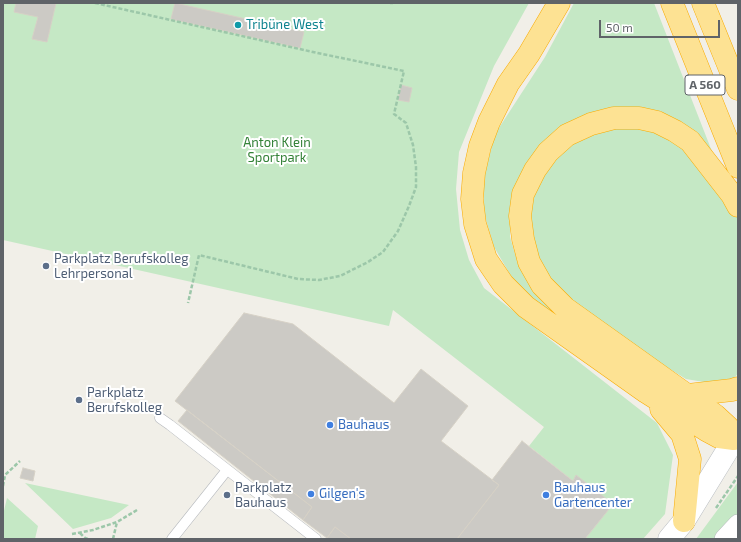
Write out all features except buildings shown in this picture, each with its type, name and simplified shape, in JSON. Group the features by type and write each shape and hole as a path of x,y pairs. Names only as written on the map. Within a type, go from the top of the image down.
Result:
{"highway":[{"path":"559,3 529,54 508,84 489,122 480,146 474,173 472,199 475,224 486,259 503,284 526,307 646,392 719,437 736,436"},
{"name":"A 560","path":"672,3 738,167"},
{"name":"A 560","path":"703,3 738,89"},
{"path":"736,436 715,415 565,308 542,285 529,262 522,239 520,216 523,194 535,170 548,152 568,135 591,124 614,118 639,118 657,122 690,141 732,195 738,206"},
{"path":"688,395 738,388"},
{"path":"646,392 682,434 686,444 690,459 684,521"}],"main road":[{"path":"669,539 684,521 736,436"}],"street":[{"path":"724,539 738,524"}],"lane":[{"path":"160,418 316,539"},
{"path":"172,539 227,470"}],"path":[{"path":"95,3 404,71 394,114 406,124 413,145 416,167 416,187 410,206 398,231 384,252 340,276 319,280 298,279 199,255 188,302"},
{"path":"3,486 5,475 20,460"},
{"path":"72,534 93,530 117,522 137,510"},
{"path":"113,539 117,522"},
{"path":"80,533 88,539"}],"green space":[{"name":"Anton Klein Sportpark","path":"3,3 529,3 494,66 459,152 456,189 460,230 469,260 484,288 657,423 673,455 665,514 643,539 585,539 612,504 576,476 573,481 529,446 544,427 393,310 389,326 3,240"},
{"path":"574,3 654,3 738,218 738,373 731,383 704,382 686,379 618,337 576,307 546,278 510,219 510,237 518,264 711,421 538,305 514,281 494,247 484,213 484,176 495,134 545,57"},
{"path":"738,482 738,516 718,539 696,539"},
{"path":"25,483 129,505 111,518 73,529"},
{"path":"7,498 38,526 35,539 3,539 3,515"}],"place":[{"name":"Tribüne West","path":"238,25"},
{"name":"Parkplatz Berufskolleg Lehrpersonal","path":"46,266"},
{"name":"Parkplatz Berufskolleg","path":"79,400"},
{"name":"Bauhaus","path":"330,425"},
{"name":"Gilgen's","path":"311,494"},
{"name":"Parkplatz Bauhaus","path":"227,495"},
{"name":"Bauhaus Gartencenter","path":"546,495"}]}
